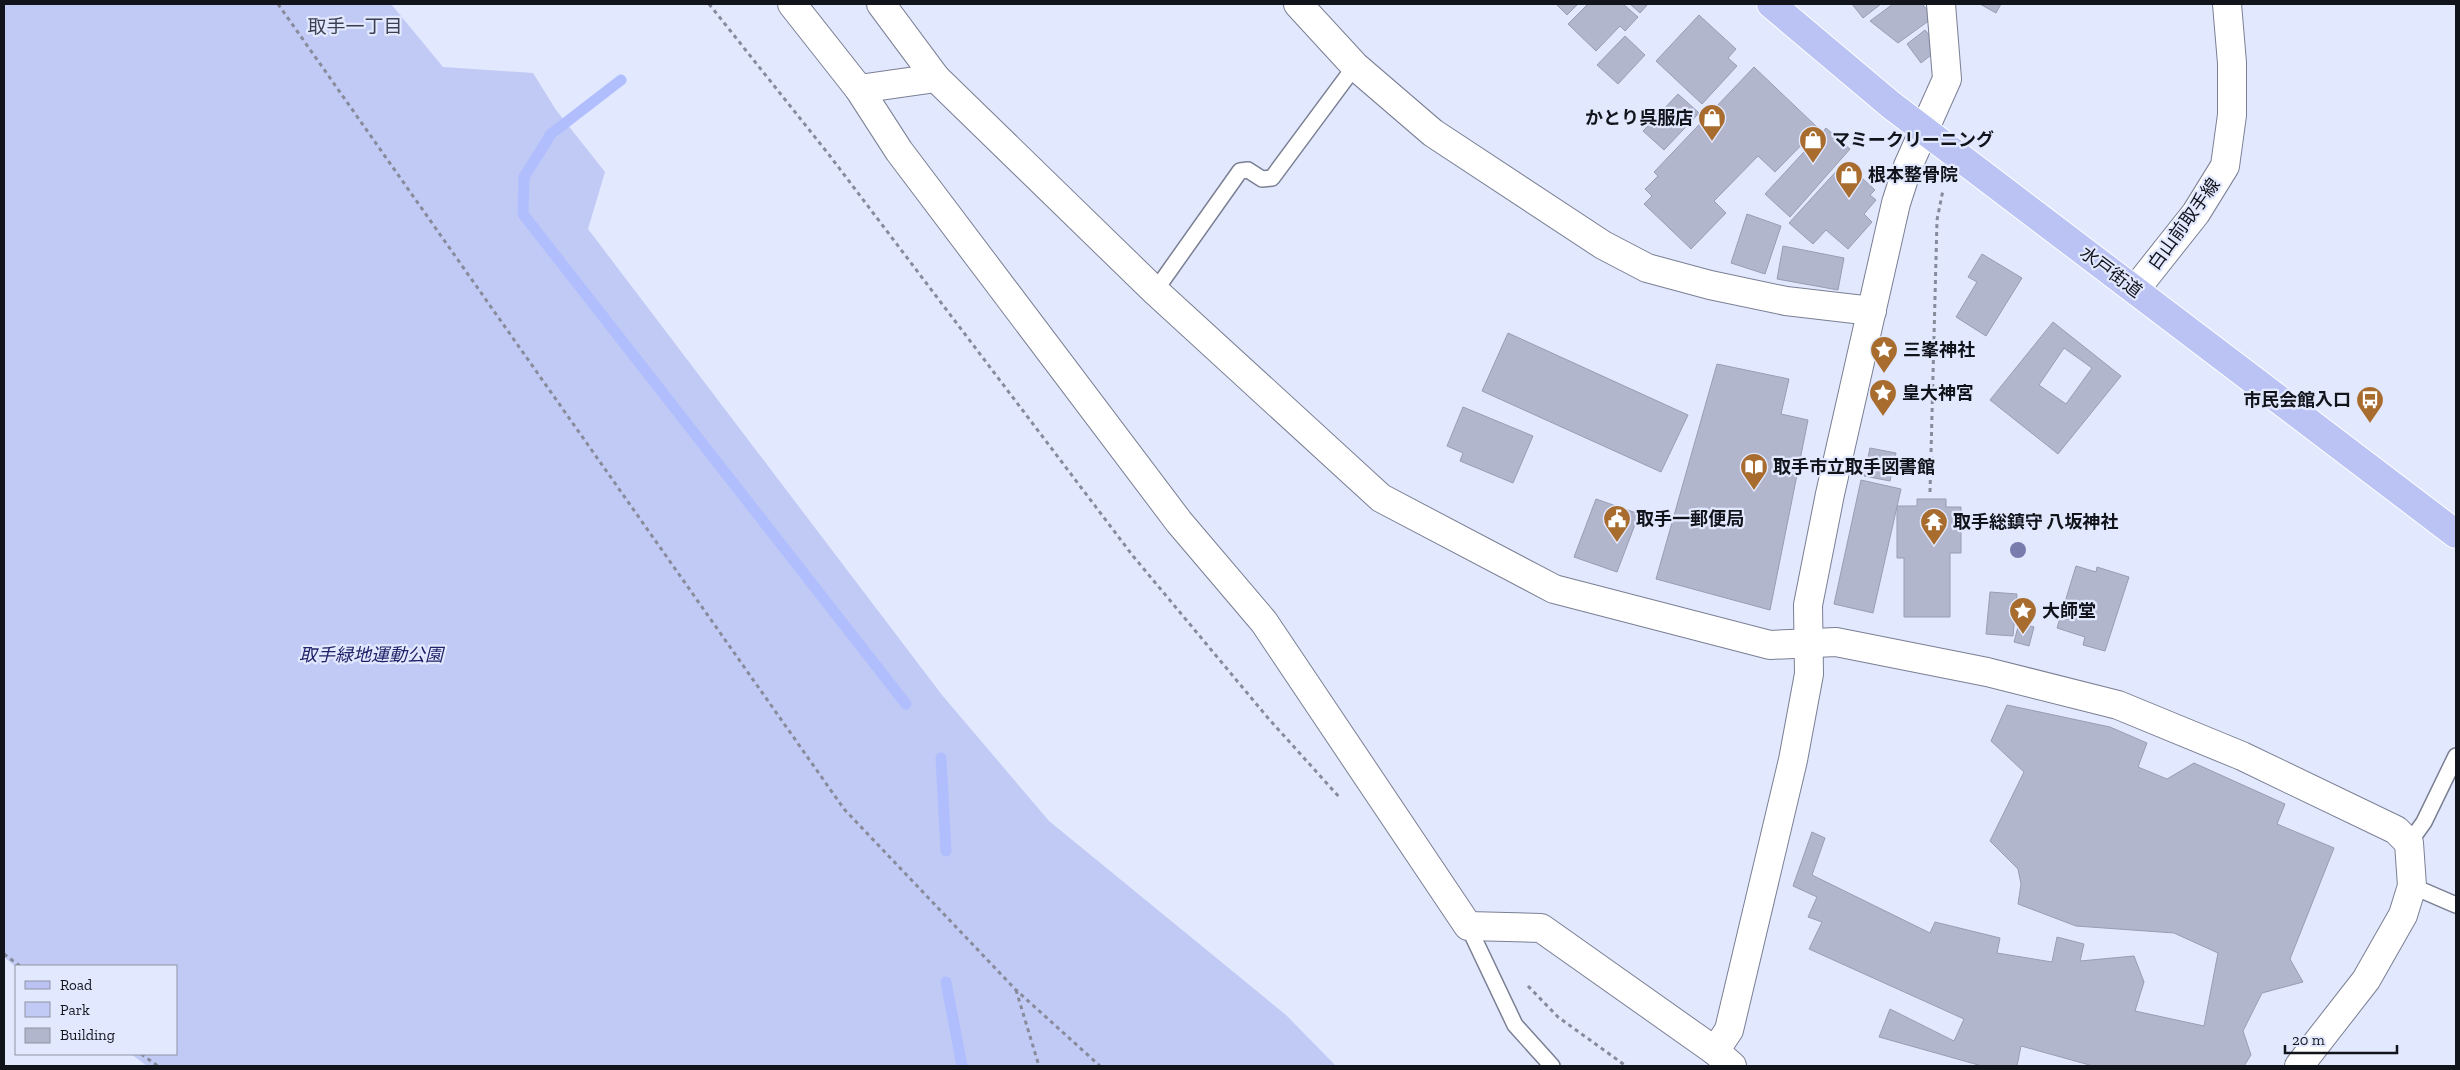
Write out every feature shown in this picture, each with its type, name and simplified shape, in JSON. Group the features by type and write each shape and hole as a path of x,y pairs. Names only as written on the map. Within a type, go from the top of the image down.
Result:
{"main road":[{"name":"水戸街道","path":"1771,4 1924,131 2456,534"}],"street":[{"path":"792,4 859,89 905,159 1173,514 1264,622 1468,926 1541,928 1724,1059 1729,1030 1793,760 1809,674 1807,644 1809,596 1830,494 1896,203 1908,166 1947,79 1941,4"},
{"path":"881,4 936,78 1156,291 1381,498 1554,589 1770,645 1836,642 1987,672 2118,705 2277,772 2396,830 2409,843 2412,886 2403,915 2366,980 2300,1066"},
{"path":"1298,4 1355,66 1433,133 1603,245 1647,268 1710,285 1786,301 1872,311"},
{"name":"白山前取手線","path":"2135,290 2196,213 2225,166 2232,115 2232,63 2227,4"},
{"path":"859,89 936,78"}],"lane":[{"path":"1156,291 1240,171 1248,170 1262,179 1272,178 1355,66"},
{"path":"2409,843 2424,822 2456,756"},
{"path":"2412,886 2456,905"},
{"path":"1468,926 1515,1025 1552,1066"}],"path":[{"path":"278,4 844,808 1016,989 1100,1066"},
{"path":"709,4 830,156 1133,556 1268,718 1341,800"},
{"path":"1930,492 1938,220 1942,190"},
{"path":"4,954 19,965"},
{"path":"1524,982 1558,1017 1626,1066"},
{"path":"1016,989 1038,1066"},
{"path":"142,1055 158,1066"}],"green space":[{"name":"取手緑地運動公園","path":"4,4 391,4 443,67 533,73 556,110 605,172 588,229 942,695 1049,821 1286,1015 1336,1066 147,1066 132,1055 178,1055 178,965 15,966 4,957"}],"building":[{"path":"1556,4 1578,4 1567,15"},
{"path":"1588,4 1623,4 1638,17 1625,31 1620,26 1596,51 1568,24"},
{"path":"1630,4 1648,4 1640,13"},
{"path":"1852,4 1881,4 1863,18"},
{"path":"1893,4 1922,4 1934,17 1898,43 1870,21"},
{"path":"1980,4 2001,4 1996,13"},
{"path":"1699,15 1736,49 1728,58 1737,66 1702,104 1656,61"},
{"path":"1925,30 1934,41 1936,51 1921,63 1907,44"},
{"path":"1625,36 1645,55 1618,84 1597,65"},
{"path":"1754,67 1818,128 1775,172 1758,156 1714,201 1726,213 1691,249 1644,204 1652,196 1645,189 1658,176 1654,172"},
{"path":"1678,94 1699,113 1664,150 1643,131"},
{"path":"1826,128 1850,149 1790,217 1765,194"},
{"path":"1841,166 1845,169 1849,166 1875,190 1870,195 1876,200 1864,214 1872,222 1848,249 1826,230 1813,244 1789,223"},
{"path":"1747,214 1781,226 1765,274 1731,263"},
{"path":"1783,246 1844,258 1838,290 1777,279"},
{"path":"1982,254 2022,278 1986,336 1956,317 1977,282 1968,277"},
{"path":"2053,322 2121,376 2058,454 1990,400","holes":["2064,348 2092,368 2066,404 2039,385"]},
{"path":"1508,333 1688,415 1661,472 1482,391"},
{"path":"1717,364 1789,379 1781,414 1808,420 1770,610 1656,579"},
{"path":"1463,407 1533,436 1513,483 1460,461 1463,453 1447,446"},
{"path":"1870,448 1896,453 1890,481 1864,476"},
{"path":"1861,480 1901,489 1873,613 1834,604"},
{"path":"1596,499 1639,514 1617,572 1574,557"},
{"path":"1917,499 1946,499 1946,507 1961,507 1961,553 1950,553 1950,617 1904,617 1904,558 1897,558 1897,506 1917,506"},
{"path":"2076,566 2096,572 2097,567 2129,577 2105,651 2083,645 2085,637 2057,628"},
{"path":"1990,592 2017,594 2013,636 1986,634"},
{"path":"2019,623 2034,627 2029,646 2014,642"},
{"path":"2007,705 2110,727 2147,743 2138,767 2167,779 2194,763 2285,804 2277,824 2334,848 2290,959 2303,982 2262,993 2243,1031 2251,1055 2244,1066 2093,1066 2021,1046 2017,1066 1982,1066 1879,1037 1890,1009 1954,1041 1964,1019 1809,949 1822,922 1808,917 1817,897 1793,886 1812,832 1825,838 1812,875 1930,933 1935,922 2000,938 1997,953 2052,962 2057,937 2084,944 2080,961 2134,956 2144,982 2135,1011 2204,1026 2218,953 2174,933 2076,926 2018,904 2021,884 2018,869 1990,841 2024,772 1991,741"}],"waterway":[{"path":"621,80 551,134 524,177 523,214 906,704"},
{"path":"941,758 946,851"},
{"path":"946,982 962,1066"}],"place":[{"name":"かとり呉服店","path":"1712,142"},
{"name":"マミークリーニング","path":"1813,164"},
{"name":"根本整骨院","path":"1849,199"},
{"name":"三峯神社","path":"1884,374"},
{"name":"皇大神宮","path":"1883,417"},
{"name":"市民会館入口","path":"2370,424"},
{"name":"取手市立取手図書館","path":"1754,491"},
{"name":"取手一郵便局","path":"1617,543"},
{"name":"取手総鎮守 八坂神社","path":"1934,546"},
{"name":"大師堂","path":"2023,635"}],"district":[{"name":"取手一丁目","path":"355,26"}]}
